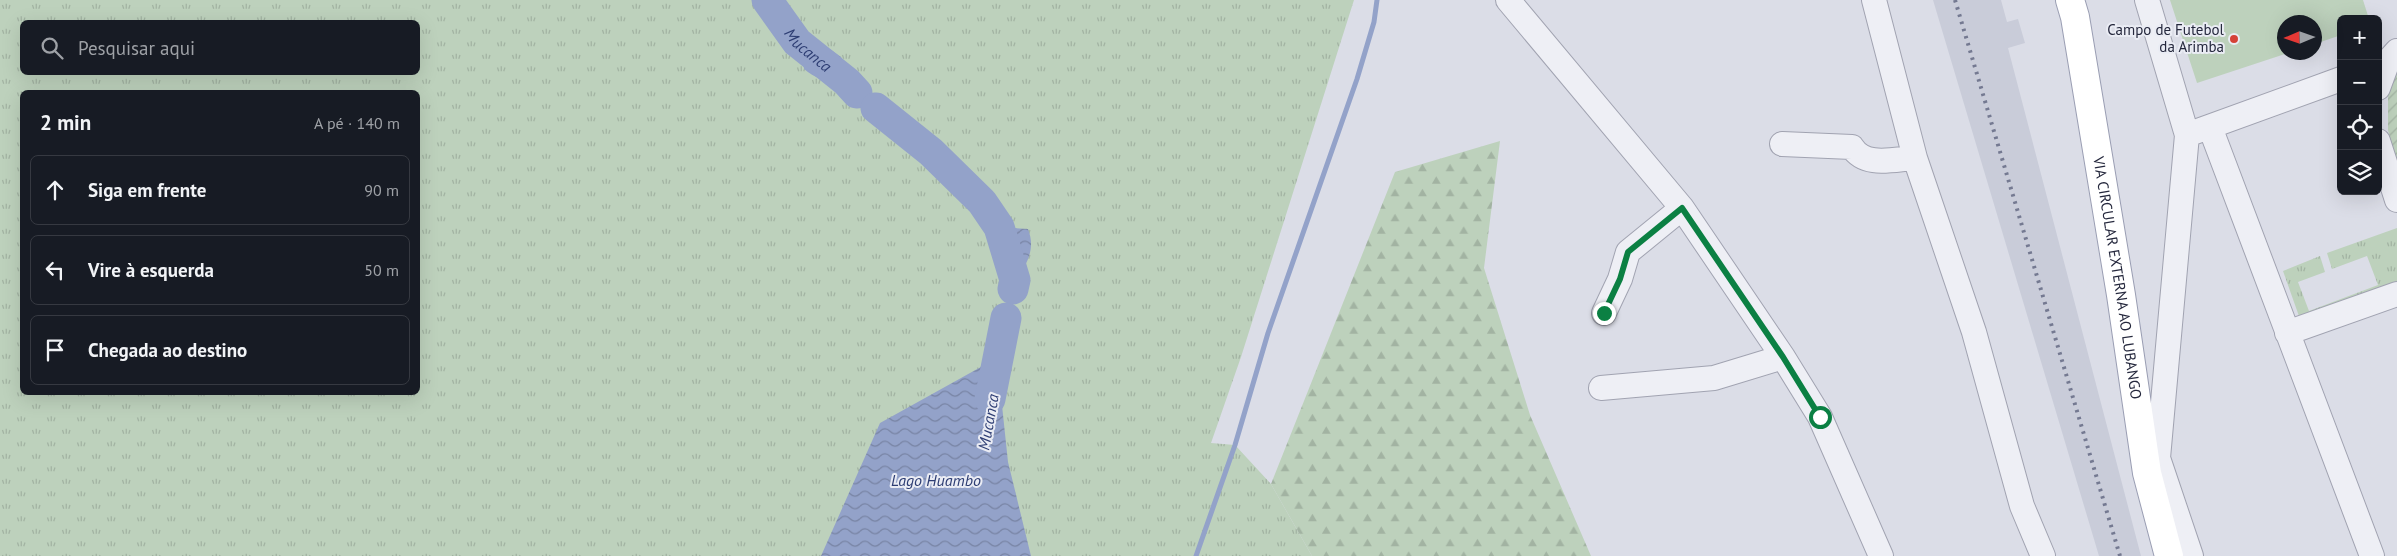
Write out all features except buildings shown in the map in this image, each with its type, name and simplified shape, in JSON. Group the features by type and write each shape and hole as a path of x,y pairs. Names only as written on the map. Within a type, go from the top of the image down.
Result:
{"main road":[{"name":"VIA CIRCULAR EXTERNA AO LUBANGO","path":"2070,0 2075,16 2121,296 2147,472 2169,556"}],"street":[{"path":"1508,0 1682,208 1783,357 1820,417 1881,556"},
{"path":"1874,0 1915,158 1974,332 2022,506 2042,556"},
{"path":"2147,0 2187,136 2158,458 2191,556"},
{"path":"2382,76 2388,59"},
{"path":"2187,136 2337,80"},
{"path":"2210,127 2372,556"},
{"path":"1782,144 1852,147 1856,154 1869,161 1915,158"},
{"path":"2381,150 2397,200"},
{"path":"1604,313 1620,279 1628,252 1682,208"},
{"path":"2287,333 2397,294"},
{"path":"1601,388 1714,378 1783,357"}],"shaded area":[{"path":"1933,0 2001,0 2007,22 2018,19 2025,43 2008,48 2141,556 2099,556"}],"green space":[{"path":"0,0 1354,0 1241,357 1211,443 1235,445 1271,484 1312,556 0,556"},
{"name":"Campo de Futebol da Arimba","path":"2170,0 2363,0 2368,15 2337,15 2337,36 2322,42 2322,15 2277,15 2277,57 2197,83"},
{"path":"2397,69 2397,166 2388,130 2388,90"},
{"path":"1500,141 1484,268 1530,415 1591,556 1312,556 1271,484 1395,172"},
{"path":"2397,228 2397,282 2300,319 2283,271 2320,256 2325,272 2298,282 2309,311 2378,285 2367,256 2332,269 2327,253"}],"water":[{"path":"797,42 814,48 830,49 841,57 848,71 847,82 836,83 825,80 814,76 804,69 803,59 794,48"},
{"path":"999,227 1028,229 1031,250 1023,269 1015,280 1005,279 999,267"},
{"name":"Lago Huambo","path":"997,358 1008,462 1031,556 821,556 880,423"}],"waterway":[{"name":"Mucanca","path":"767,0 797,42 847,82 857,93"},
{"path":"1196,556 1235,445 1268,333 1357,79 1374,22 1377,0"},
{"name":"Mucanca","path":"876,108 931,152 982,202 999,227 1015,280 1013,289"},
{"name":"Mucanca","path":"990,399 1006,318"}],"railway":[{"path":"1955,0 2120,556"}],"place":[{"name":"Campo de Futebol da Arimba","path":"2234,39"}],"route":[{"path":"1604,313 1620,279 1628,252 1682,208 1783,357 1820,417"}]}
